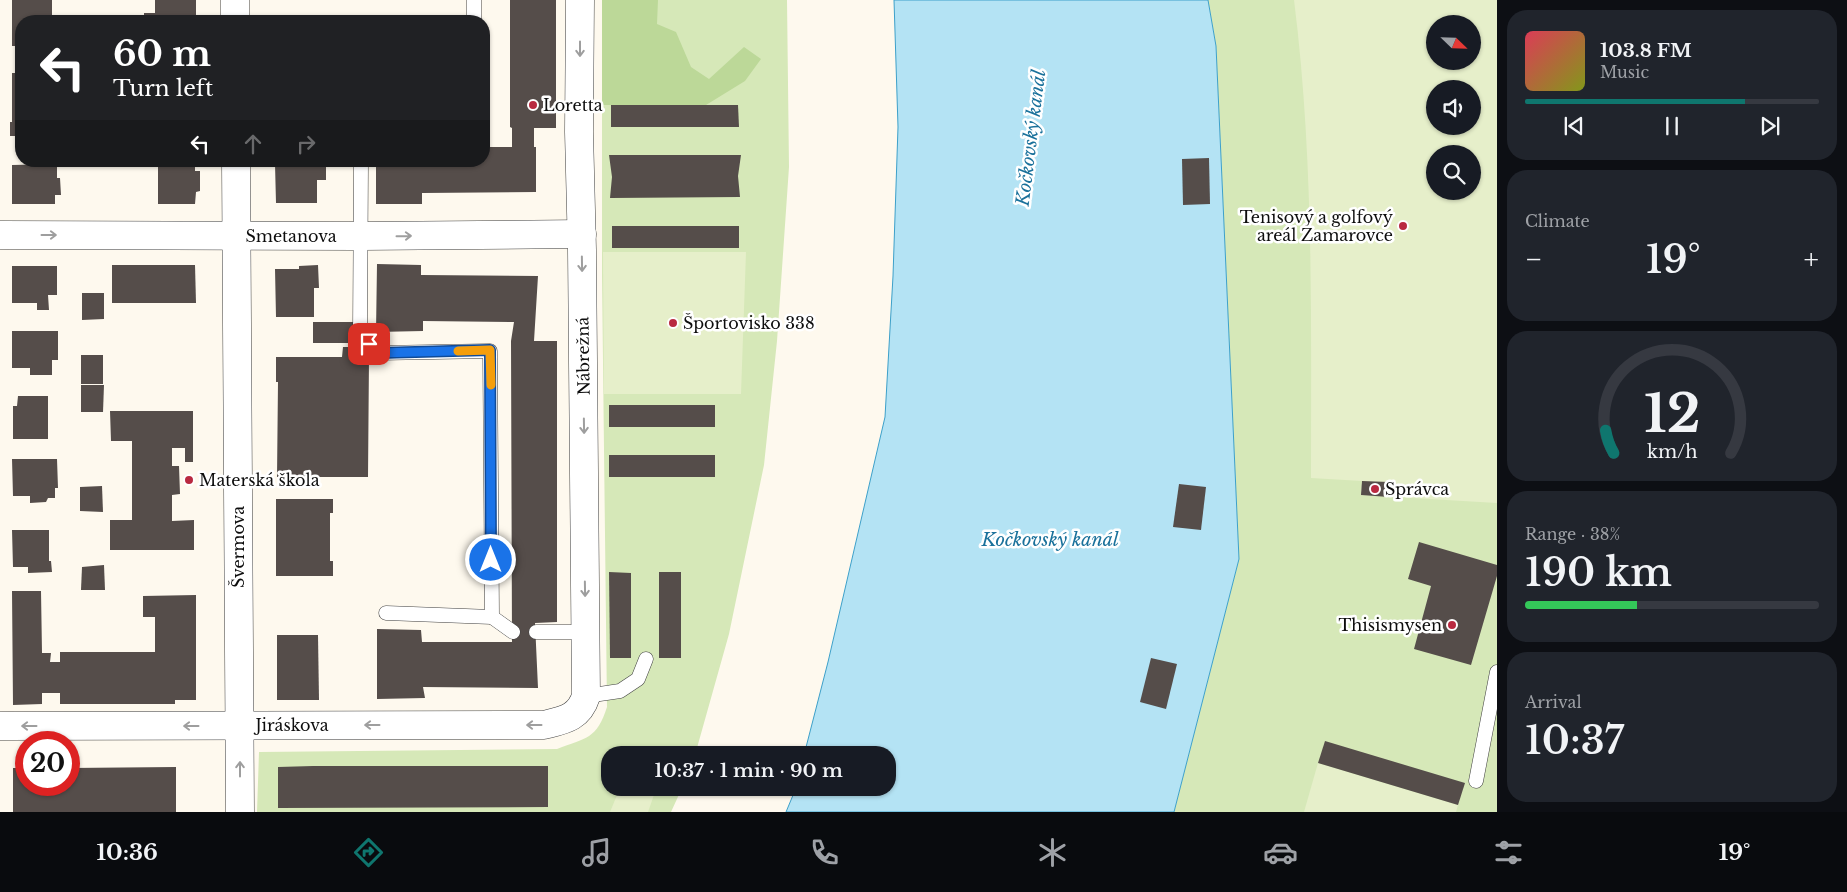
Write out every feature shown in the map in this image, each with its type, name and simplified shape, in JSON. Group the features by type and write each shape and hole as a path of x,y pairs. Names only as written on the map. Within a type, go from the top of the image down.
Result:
{"street":[{"path":"236,0 236,15"},
{"name":"Nábrežná","path":"580,0 579,132 582,234 586,632 583,703"},
{"name":"Švermova","path":"236,167 240,812"},
{"name":"Smetanova","path":"0,235 361,236 582,234"},
{"name":"Jiráskova","path":"0,726 544,725 569,719 583,703"}],"lane":[{"path":"474,0 474,15"},
{"path":"361,167 360,336 378,353 490,350 492,617"},
{"path":"386,613 492,617 513,632"},
{"path":"536,632 586,632"},
{"path":"583,703 620,691 638,679 646,659"},
{"path":"1476,781 1497,672"}],"green space":[{"path":"602,0 787,0 789,167 777,341 764,465 729,634 698,746 601,746 601,796 678,796 671,812 257,812 259,752 557,749 589,736 599,726 607,707 602,276"},
{"path":"602,0 658,0 657,24 676,32 691,67 709,79 744,47 761,59 745,81 706,105 602,105"},
{"path":"1208,0 1497,0 1497,812 1174,812 1239,559 1216,46"},
{"name":"Tenisový a golfový areál Zamarovce","path":"1294,0 1497,0 1497,503 1361,495 1362,481 1311,478 1310,239 1305,119"},
{"name":"Športovisko 338","path":"603,252 746,252 741,394 604,394"},
{"path":"1318,763 1458,805 1456,812 1304,812"},
{"path":"617,796 654,796 648,812 610,812"}],"water":[{"name":"Kočkovský kanál","path":"894,0 1208,0 1216,46 1239,559 1174,812 786,812 793,796 896,796 896,746 806,746 828,662 885,417 893,276 898,127"}],"building":[{"path":"12,0 52,0 52,15 15,15 15,46 12,46"},
{"path":"155,0 196,0 196,15 144,15 144,13 155,13"},
{"name":"Loretta","path":"510,0 556,0 556,128 534,128 536,192 422,193 422,204 376,204 376,167 490,167 490,147 512,147 512,128 510,127"},
{"path":"12,73 15,73 15,136 10,136 10,122 12,122"},
{"path":"611,105 738,105 739,127 611,127"},
{"path":"609,155 741,155 738,176 740,197 610,198 612,177"},
{"path":"1209,158 1210,204 1183,205 1182,159"},
{"path":"12,165 15,165 15,167 57,167 57,178 60,178 61,195 55,195 55,204 12,204"},
{"path":"158,167 195,167 195,171 200,171 200,191 196,192 195,204 158,204"},
{"path":"275,167 326,167 326,180 317,180 317,203 276,203"},
{"path":"612,226 739,226 739,248 612,248"},
{"path":"377,264 421,265 421,275 538,276 534,341 557,341 557,622 535,623 538,688 423,687 425,698 377,699 377,629 421,630 422,642 512,642 511,341 514,322 423,321 423,331 376,332"},
{"path":"112,265 195,265 196,303 112,303"},
{"path":"318,265 319,288 314,288 314,317 276,317 275,269 299,269 299,266"},
{"path":"12,266 57,266 57,295 48,295 49,310 37,310 37,303 12,303"},
{"path":"82,293 104,293 104,319 82,320"},
{"path":"313,322 354,322 354,343 313,343"},
{"path":"12,331 58,331 58,360 52,360 52,375 30,375 30,368 12,368"},
{"path":"343,347 355,347 355,357 369,357 368,477 277,477 278,382 276,382 276,357 342,357"},
{"path":"81,355 103,355 103,384 81,384"},
{"path":"81,385 104,385 103,412 81,412"},
{"path":"18,396 48,396 48,439 13,439 13,406 17,406"},
{"path":"609,405 715,405 715,427 609,427"},
{"path":"110,411 193,411 193,462 185,462 185,448 172,448 172,466 179,466 180,494 172,495 172,521 194,520 194,550 110,550 110,520 132,520 132,441 111,441"},
{"path":"609,455 715,455 715,477 609,477"},
{"path":"12,459 57,459 58,488 55,488 55,498 48,498 46,502 30,503 30,496 13,496"},
{"name":"Správca","path":"1362,481 1389,482 1389,497 1361,495"},
{"path":"1179,484 1206,487 1201,530 1173,527"},
{"path":"102,486 103,512 80,511 80,487"},
{"path":"276,499 333,499 333,513 330,513 330,561 333,561 333,576 276,576"},
{"path":"12,530 49,530 49,561 51,561 52,572 28,573 28,567 13,567"},
{"name":"Thisismysen","path":"1419,542 1497,565 1497,576 1471,665 1414,649 1431,586 1408,579"},
{"path":"104,565 105,590 81,590 82,567"},
{"path":"609,572 631,573 631,658 610,658"},
{"path":"659,572 681,572 681,658 659,658"},
{"path":"12,591 41,591 42,653 51,653 50,662 60,662 60,652 155,652 155,617 143,617 143,596 196,595 196,700 175,700 175,704 60,704 60,693 42,693 42,704 13,705"},
{"path":"277,635 318,635 319,700 277,700"},
{"path":"1151,658 1177,664 1166,709 1140,702"},
{"path":"1325,741 1465,783 1458,805 1318,763"},
{"path":"548,766 548,807 278,808 278,767"},
{"path":"176,767 176,812 13,812 13,768 15,768 15,796 80,796 80,768"}],"slow traffic":[{"path":"458,351 490,350 491,385"}],"place":[{"name":"Loretta","path":"533,105"},
{"name":"Tenisový a golfový areál Zamarovce","path":"1403,226"},
{"name":"Športovisko 338","path":"673,323"},
{"name":"Materská škola","path":"189,480"},
{"name":"Správca","path":"1375,489"},
{"name":"Thisismysen","path":"1452,625"}],"route":[{"path":"369,344 378,353 490,350 491,560"}]}
